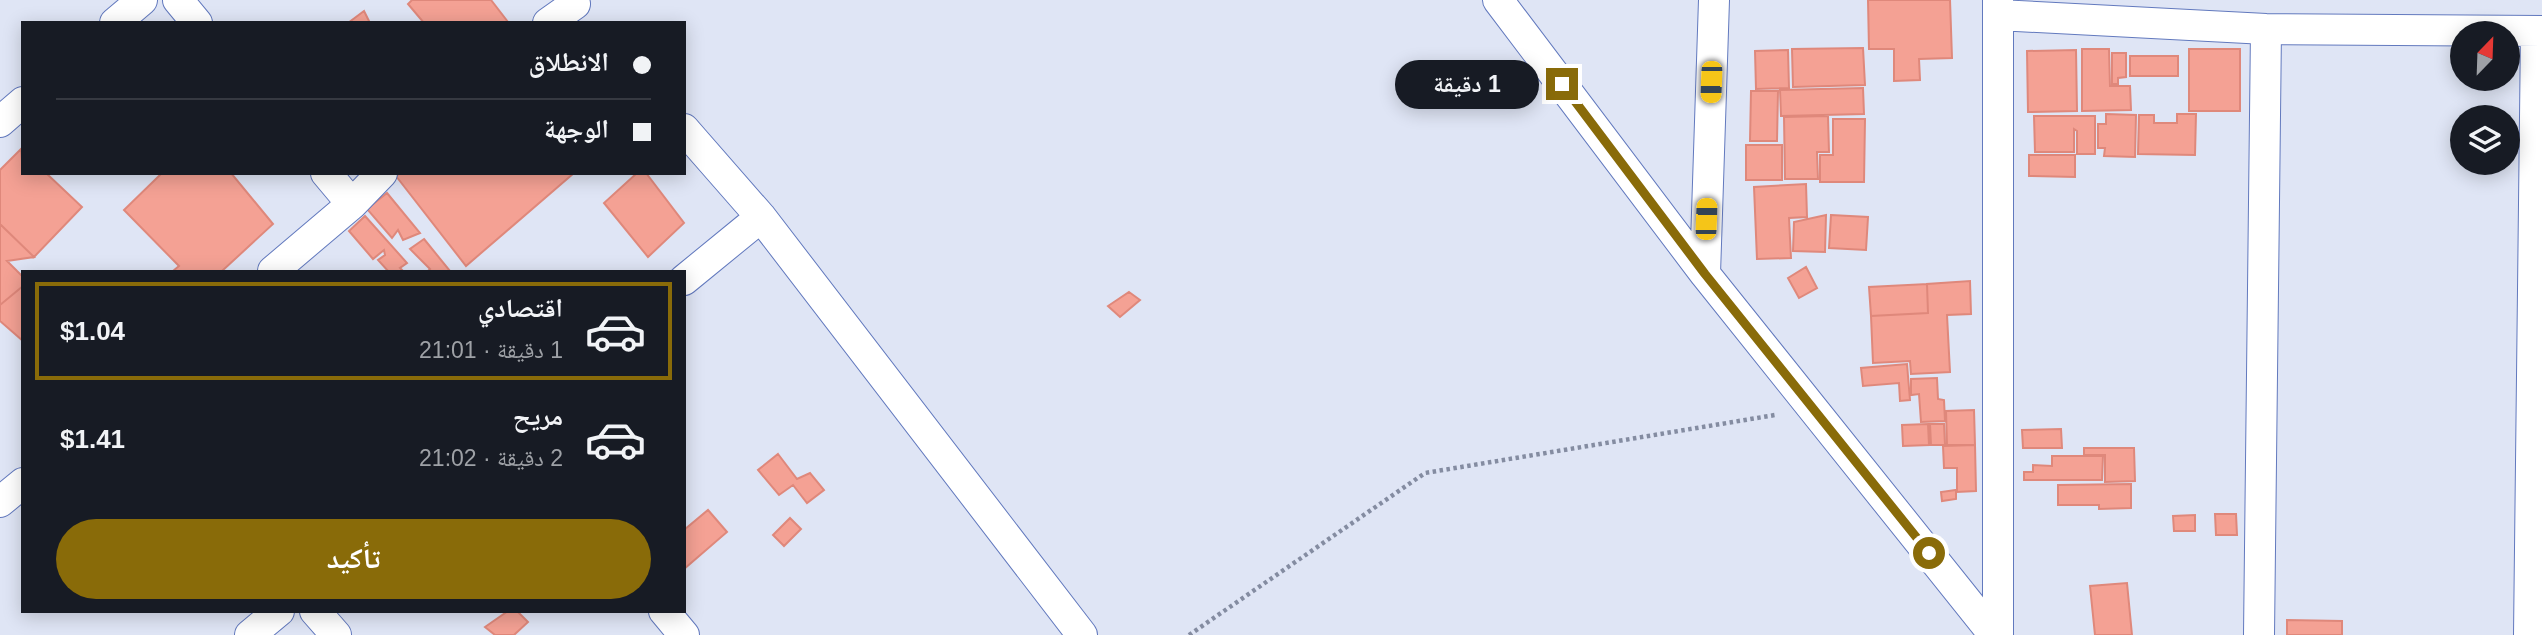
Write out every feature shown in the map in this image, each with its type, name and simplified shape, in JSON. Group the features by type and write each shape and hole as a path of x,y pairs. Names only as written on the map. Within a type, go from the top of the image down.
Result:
{"street":[{"path":"118,21 142,0"},
{"path":"178,0 195,21"},
{"path":"1498,0 1705,274 1996,635"},
{"path":"1705,274 1714,0"},
{"path":"1996,635 1998,8 2266,29 2539,31 2536,453 2529,635"},
{"path":"552,21 579,9"},
{"path":"2259,635 2266,29"},
{"path":"0,122 21,104"},
{"path":"686,131 761,217 1082,635"},
{"path":"328,175 352,204"},
{"path":"274,270 352,204 380,175"},
{"path":"686,278 761,217"},
{"path":"0,502 21,485"},
{"path":"250,635 277,613"},
{"path":"317,613 336,635"},
{"path":"666,613 684,635"}],"path":[{"path":"1189,635 1425,473 1814,409"}],"building":[{"path":"412,0 491,0 507,21 422,21 408,4"},
{"path":"1868,0 1950,0 1952,58 1919,59 1920,80 1894,81 1894,49 1869,49"},
{"path":"364,11 369,21 351,21"},
{"path":"1863,48 1865,85 1793,87 1792,49"},
{"path":"2082,49 2109,49 2110,86 2130,86 2131,110 2082,111"},
{"path":"2189,49 2240,49 2240,111 2189,111"},
{"path":"1788,50 1789,88 1756,89 1755,51"},
{"path":"2076,50 2077,111 2028,112 2027,51"},
{"path":"2112,53 2126,53 2126,77 2118,78 2118,84 2112,84"},
{"path":"2130,56 2178,56 2178,76 2130,76"},
{"path":"1863,88 1864,114 1781,116 1780,90"},
{"path":"1751,91 1778,91 1777,141 1750,141"},
{"path":"2106,114 2136,115 2135,157 2104,156 2105,148 2098,148 2098,124 2106,124"},
{"path":"2177,114 2196,114 2195,155 2138,154 2139,115 2154,115 2154,123 2177,123"},
{"path":"1828,116 1829,152 1817,152 1818,179 1785,179 1784,117"},
{"path":"2034,116 2095,116 2095,154 2077,154 2077,131 2074,129 2074,152 2035,152"},
{"path":"1833,119 1865,119 1864,182 1820,182 1820,155 1833,155"},
{"path":"1746,145 1782,145 1782,180 1746,180"},
{"path":"21,149 21,175 48,175 82,207 34,257 0,224 0,170"},
{"path":"2029,155 2075,155 2075,177 2029,176"},
{"path":"160,175 233,175 273,224 223,270 174,270 179,266 124,210"},
{"path":"397,175 572,175 466,266"},
{"path":"635,175 648,175 684,223 648,257 604,203"},
{"path":"1806,184 1807,217 1789,218 1791,258 1757,259 1754,187"},
{"path":"387,193 420,233 403,240 398,230 392,238 367,209"},
{"path":"1826,215 1825,252 1793,251 1794,222"},
{"path":"1831,215 1868,217 1866,250 1829,248"},
{"path":"365,216 407,263 400,268 402,270 387,270 378,260 385,255 384,250 373,259 349,231"},
{"path":"0,224 34,257 7,261 21,275 21,288 0,305"},
{"path":"424,239 449,270 429,270 410,249"},
{"path":"1806,267 1817,288 1799,298 1788,278"},
{"path":"1970,281 1971,314 1947,315 1950,372 1911,374 1910,361 1873,363 1871,316 1928,313 1927,284"},
{"path":"1927,284 1928,313 1871,316 1869,287"},
{"path":"21,288 21,339 0,321 0,305"},
{"path":"1129,292 1140,300 1120,317 1108,306"},
{"path":"1907,364 1910,400 1900,401 1899,383 1863,386 1861,368"},
{"path":"1937,378 1938,399 1944,400 1945,421 1921,422 1919,394 1911,395 1911,379"},
{"path":"1974,410 1975,445 1947,445 1946,411"},
{"path":"1928,424 1929,445 1903,446 1902,425"},
{"path":"1930,424 1944,424 1945,445 1931,445"},
{"path":"2061,429 2062,448 2023,448 2022,430"},
{"path":"1975,445 1976,491 1957,492 1957,468 1944,468 1943,446"},
{"path":"2084,448 2134,448 2135,481 2105,482 2105,455 2084,455"},
{"path":"778,454 797,479 810,473 824,490 807,503 793,485 779,495 758,470"},
{"path":"2052,456 2103,456 2102,480 2024,480 2024,472 2033,472 2033,465 2052,466"},
{"path":"2131,484 2131,508 2099,509 2099,505 2058,505 2058,485"},
{"path":"1956,490 1956,499 1942,501 1941,492"},
{"path":"708,510 727,532 686,567 686,528"},
{"path":"2215,514 2236,514 2237,535 2216,535"},
{"path":"2195,515 2195,531 2174,531 2173,516"},
{"path":"790,518 801,529 784,546 773,535"},
{"path":"2127,583 2132,635 2095,635 2090,586"},
{"path":"505,613 519,613 528,622 514,635 495,635 485,627"},
{"path":"2287,620 2342,621 2342,635 2287,635"}],"route":[{"path":"1562,84 1705,274 1929,553"}]}
